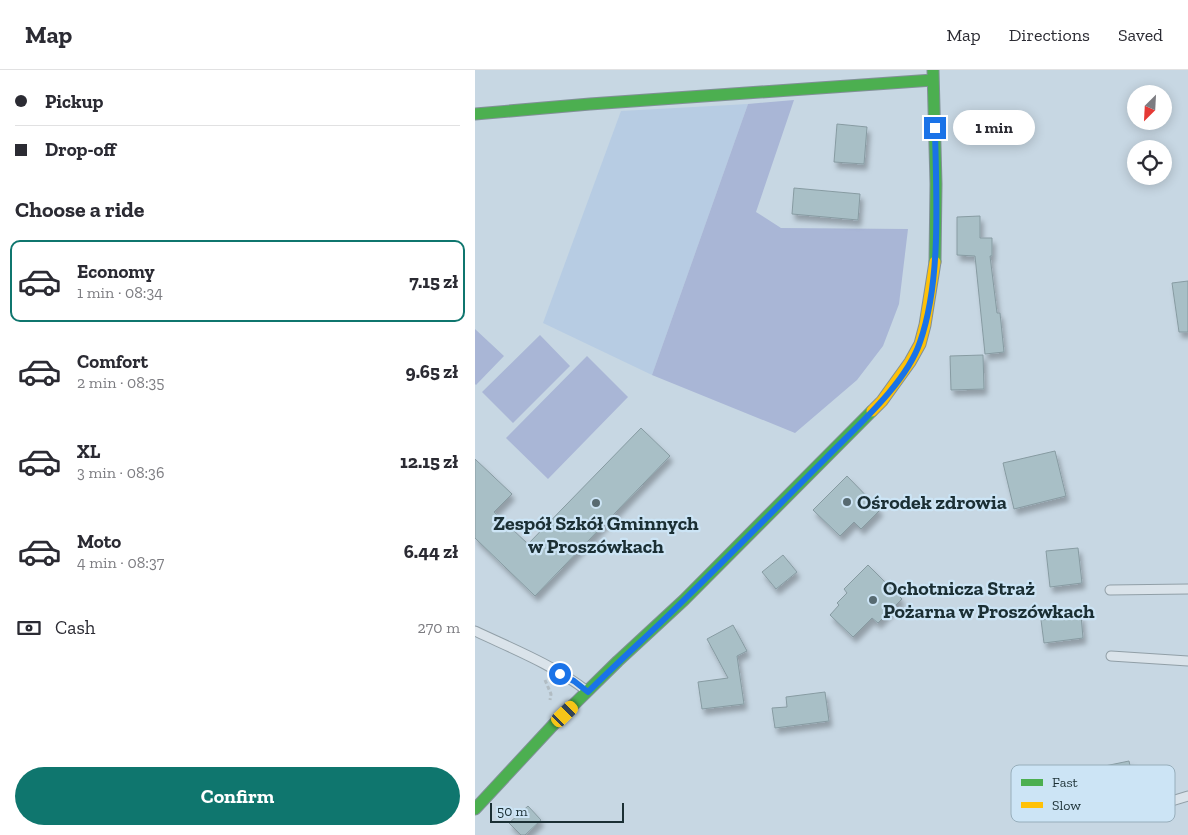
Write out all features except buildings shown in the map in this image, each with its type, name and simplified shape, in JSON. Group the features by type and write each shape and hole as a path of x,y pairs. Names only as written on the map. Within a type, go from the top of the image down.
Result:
{"main road":[{"path":"475,114 933,75 936,184 935,266 925,325 920,344 899,379 882,401 790,496 554,724 475,809"}],"lane":[{"path":"1110,590 1188,588"},
{"path":"475,631 574,681 588,692"},
{"path":"1111,656 1188,661"},
{"path":"1175,799 1188,796"}],"path":[{"path":"541,676 546,680 551,694 550,703"}],"shaded area":[{"path":"794,100 756,212 781,228 908,229 899,304 883,346 857,380 795,433 652,375 748,104"},
{"path":"748,104 652,375 543,323 621,111"},
{"path":"475,329 504,356 476,385 475,384"},
{"path":"540,335 570,366 513,423 482,392"},
{"path":"587,356 628,397 548,479 506,438"}],"traffic: fast":[{"path":"933,70 936,184 935,262"},
{"path":"475,114 933,80"},
{"path":"475,809 554,724 684,600 872,411"}],"traffic: slow":[{"path":"872,411 882,401 910,362 920,344 935,262"}],"place":[{"name":"Ośrodek zdrowia","path":"847,502"},
{"name":"Zespół Szkół Gminnych w Proszówkach","path":"596,503"},
{"name":"Ochotnicza Straż Pożarna w Proszówkach","path":"873,600"}],"route":[{"path":"560,674 574,681 588,692 783,502 882,401 899,379 920,344 935,266 935,128"}]}
